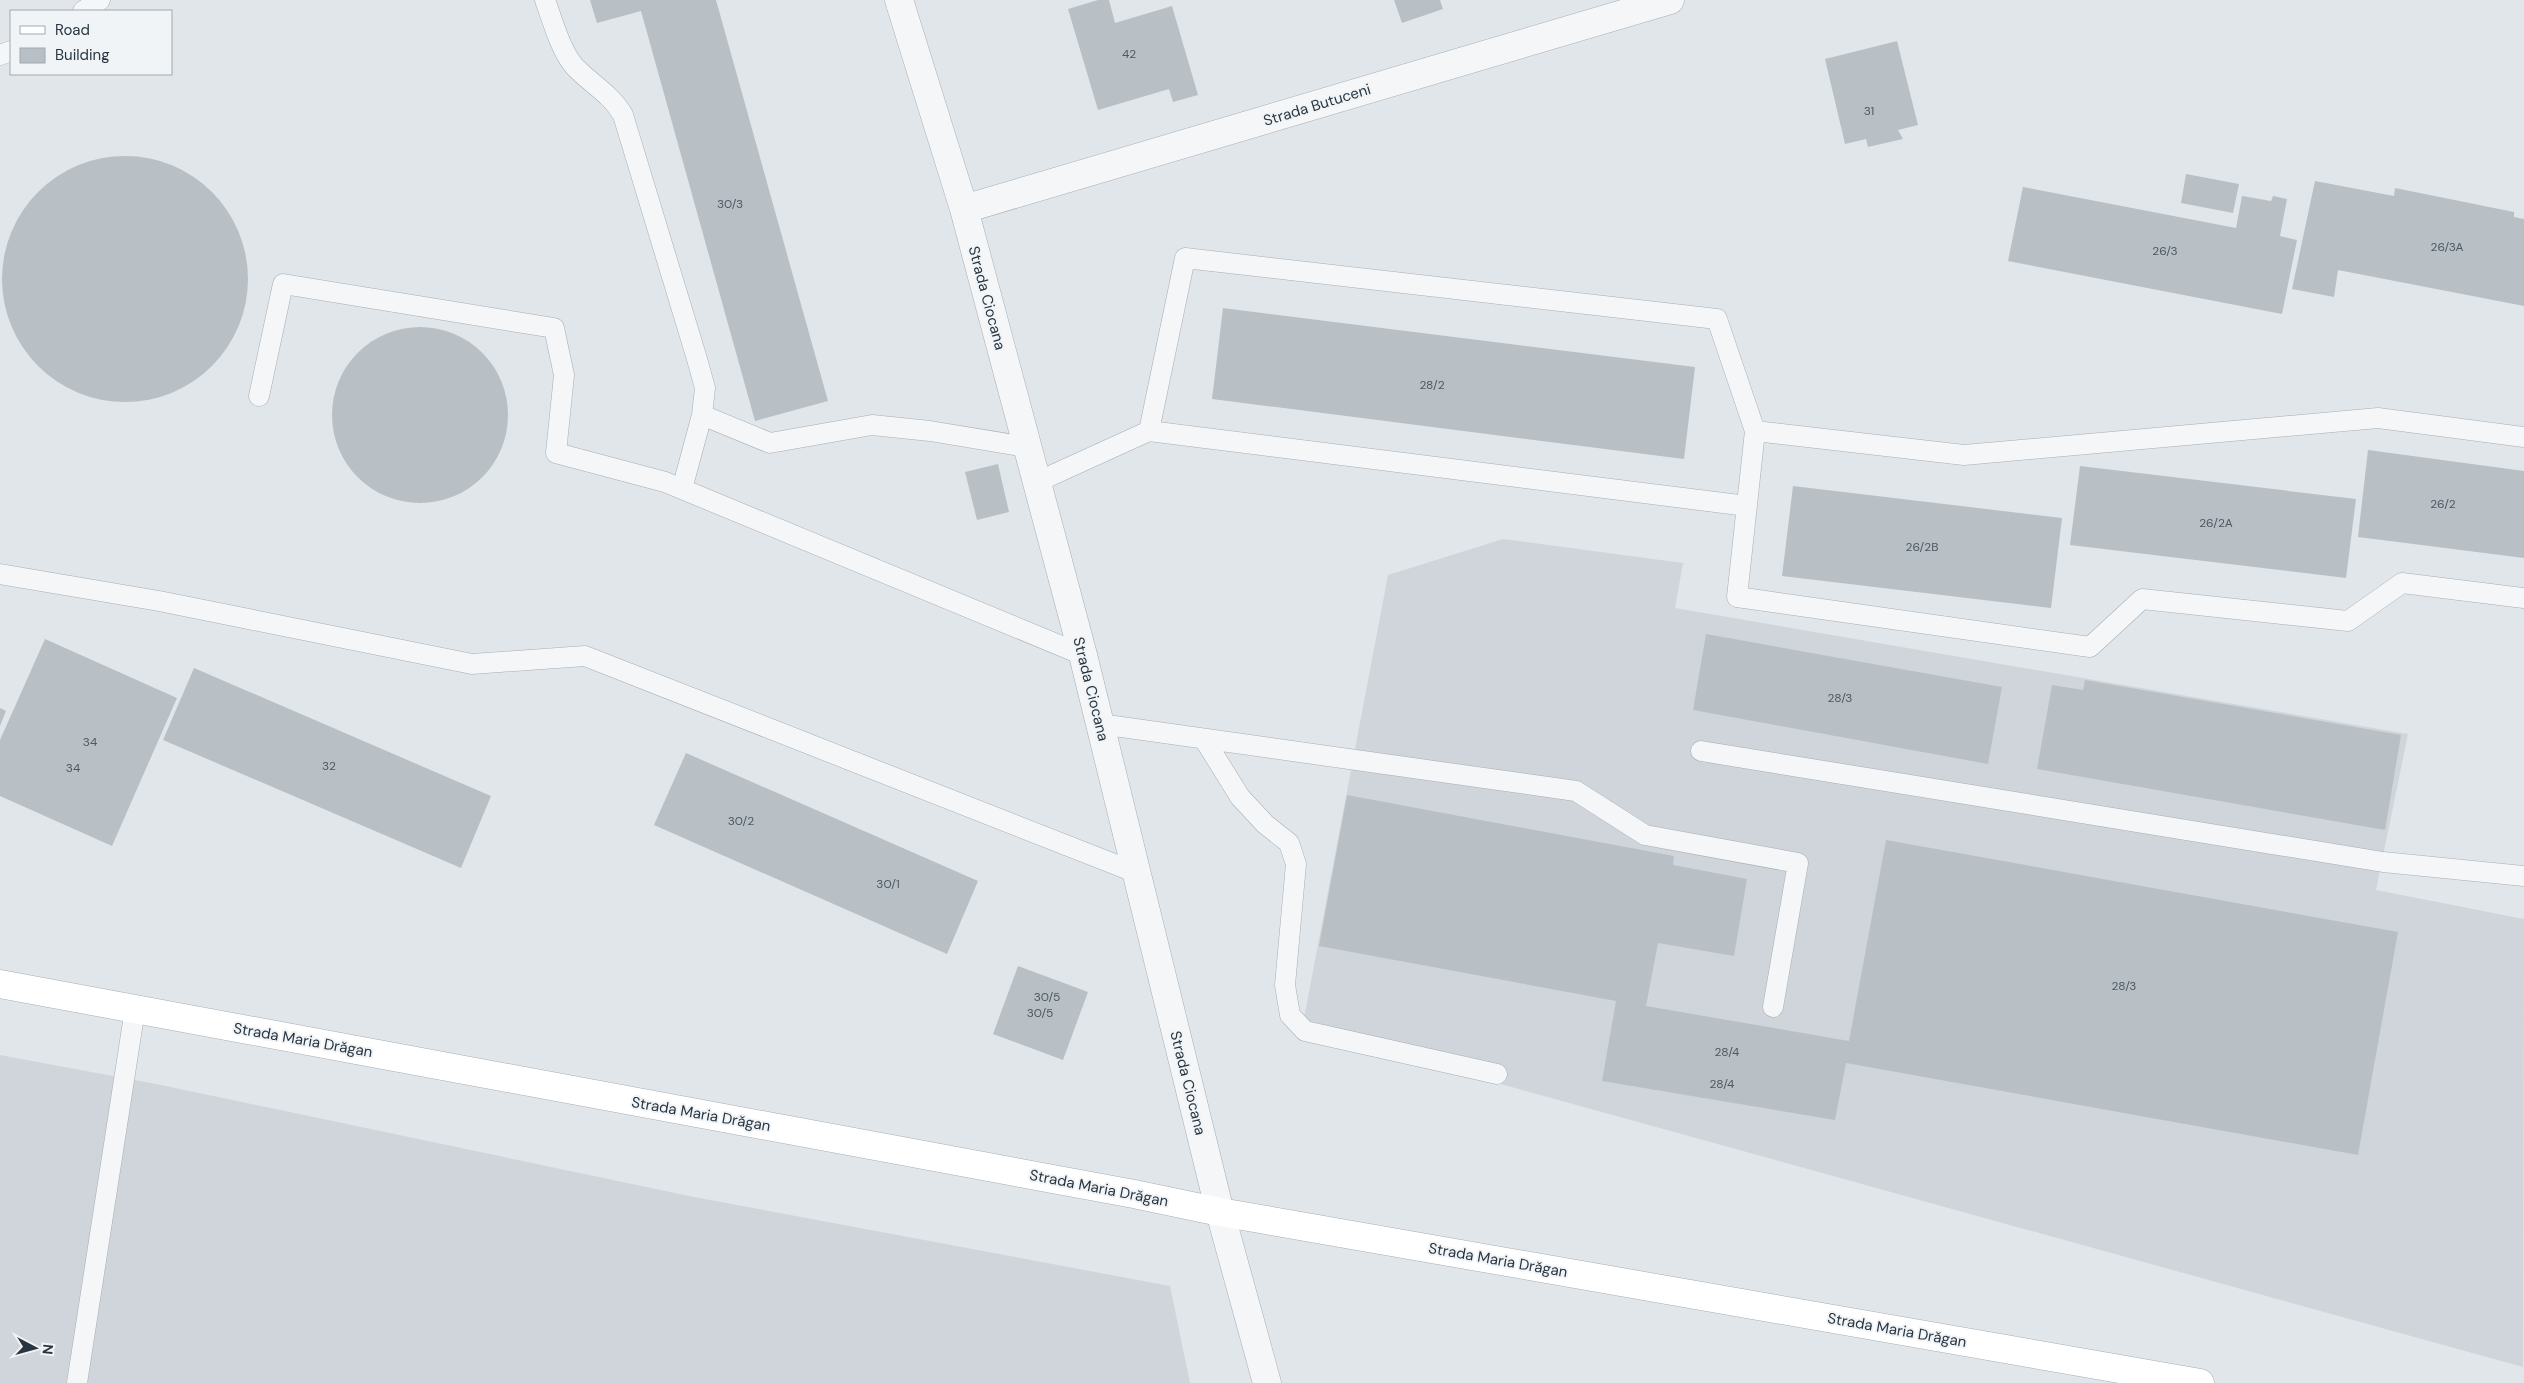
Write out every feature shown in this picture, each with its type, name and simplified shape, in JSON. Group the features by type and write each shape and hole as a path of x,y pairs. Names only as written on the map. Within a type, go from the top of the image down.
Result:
{"main road":[{"name":"Strada Maria Drăgan","path":"0,984 1124,1192 1220,1212 2200,1383"}],"street":[{"name":"Strada Ciocana","path":"899,0 964,210 1028,447 1083,655 1220,1212 1267,1383"},
{"name":"Strada Butuceni","path":"964,210 1670,0"}],"lane":[{"path":"85,10 100,0"},
{"path":"545,0 573,65 605,92 615,102 623,115 705,388 702,415 682,488"},
{"path":"1149,432 1185,258 1717,319 1755,431 1737,597 2090,647 2142,599 2348,621 2402,583 2524,598"},
{"path":"259,396 283,284 554,328 564,375 556,453 682,488 1083,655"},
{"path":"702,415 770,443 872,425 930,431 1028,447"},
{"path":"1755,431 1964,455 2378,418 2524,437"},
{"path":"1037,482 1149,432 1747,506"},
{"path":"0,574 159,601 472,664 585,656 1137,873"},
{"path":"1100,724 1576,791 1645,836 1798,863 1773,1007"},
{"path":"1204,739 1240,797 1265,824 1289,843 1296,864 1285,985 1290,1015 1306,1031 1497,1074"},
{"path":"1701,751 2383,862 2524,876"},
{"path":"77,1383 135,1009"}],"shaded area":[{"path":"1503,539 1683,563 1675,608 2408,734 2376,890 2524,919 2523,1367 1302,1029 1388,575"},
{"path":"0,1055 161,1085 694,1197 1170,1286 1190,1383 0,1383"}],"building":[{"path":"590,0 716,0 828,401 755,421 641,11 597,23"},
{"path":"1098,0 1109,0 1115,23 1172,6 1198,95 1173,102 1169,89 1098,110 1068,9"},
{"path":"1394,0 1440,0 1443,9 1402,23"},
{"path":"1897,41 1918,125 1898,130 1903,139 1868,147 1866,139 1845,144 1825,59"},
{"path":"125,156 149,158 172,165 193,177 212,192 227,211 239,232 246,255 248,279 246,303 239,326 227,347 212,366 193,381 172,393 149,400 125,402 101,400 78,393 57,381 38,366 23,347 11,326 4,303 2,279 4,255 11,232 23,211 38,192 57,177 78,165 101,158"},
{"path":"2186,174 2239,184 2233,213 2181,203"},
{"path":"2315,181 2394,196 2395,188 2514,212 2514,217 2524,219 2524,306 2338,270 2334,297 2292,289"},
{"path":"2023,187 2236,228 2242,196 2271,201 2273,196 2287,199 2280,236 2297,240 2282,314 2008,261"},
{"path":"1223,308 1695,367 1684,459 1212,399"},
{"path":"411,327 429,327 462,337 488,359 498,373 504,389 508,415 504,441 498,457 476,483 462,493 446,499 429,503 411,503 378,493 352,471 342,457 336,441 332,424 332,406 342,373 364,347 378,337 394,331"},
{"path":"2368,450 2524,471 2524,558 2358,537"},
{"path":"998,464 1009,512 977,520 965,472"},
{"path":"2080,466 2356,499 2346,578 2070,545"},
{"path":"1793,486 2062,518 2051,608 1782,576"},
{"path":"1706,634 2002,687 1988,764 1693,710"},
{"path":"45,639 177,698 112,846 0,796 0,740"},
{"path":"194,668 491,796 461,868 163,740"},
{"path":"2085,680 2401,735 2385,830 2037,769 2052,685 2083,690"},
{"path":"0,708 6,711 0,726"},
{"path":"686,753 978,881 947,954 654,825"},
{"path":"1347,795 1674,856 1673,865 1747,879 1734,956 1658,943 1646,1006 1849,1041 1886,840 2398,932 2358,1155 1846,1063 1835,1120 1602,1081 1616,1001 1319,946"},
{"path":"1018,966 1088,992 1063,1060 993,1034"}]}
